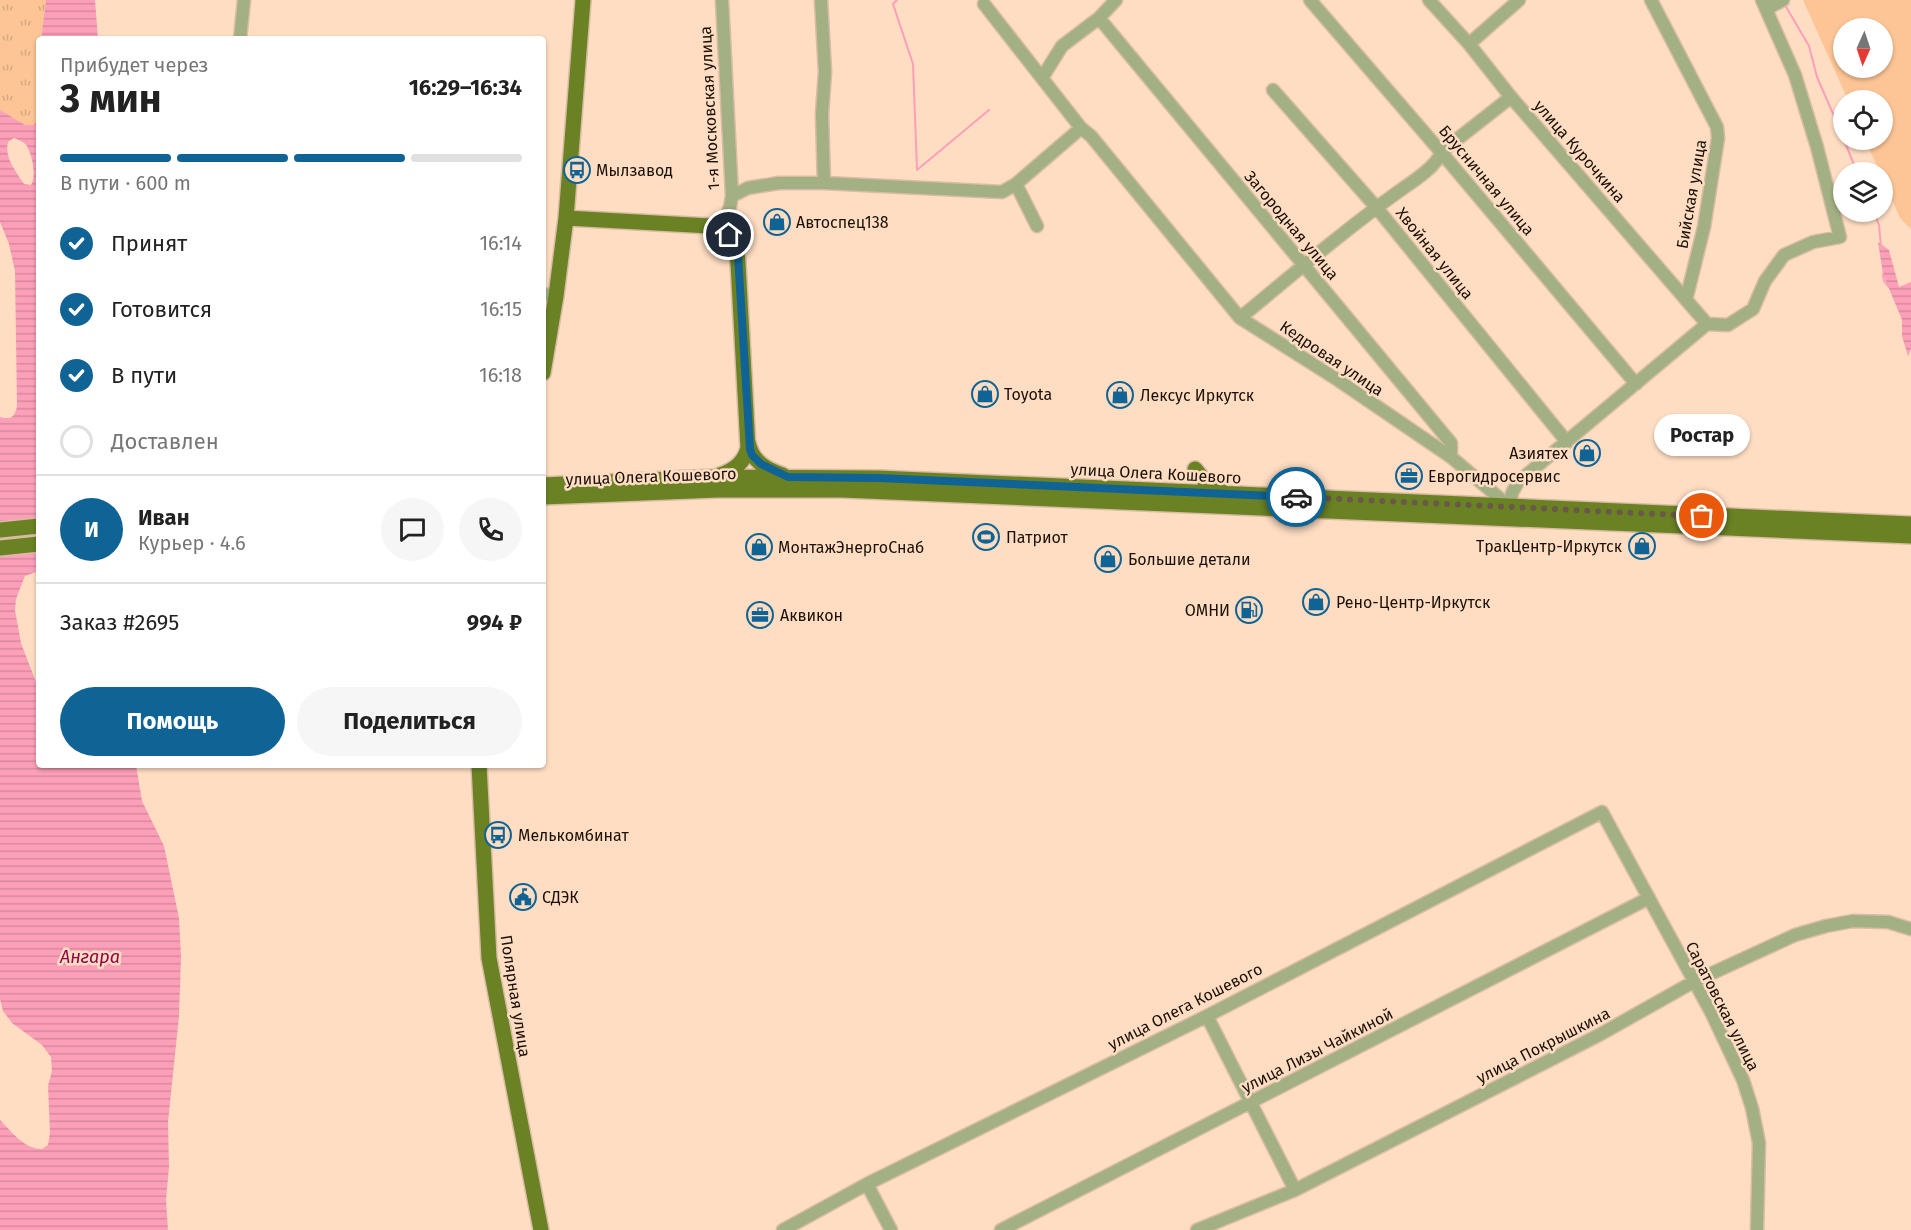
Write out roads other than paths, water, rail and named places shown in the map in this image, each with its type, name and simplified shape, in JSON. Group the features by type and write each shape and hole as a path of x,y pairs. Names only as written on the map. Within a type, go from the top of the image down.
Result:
{"main road":[{"path":"546,342 550,295 566,218 583,0"},
{"path":"566,218 699,225 722,229 735,244 738,255 748,442 746,455 739,465 716,484"},
{"path":"748,442 752,455 761,464 788,477"},
{"path":"1195,469 1208,485 1219,491 1237,494"},
{"name":"улица Олега Кошевого","path":"546,497 788,477 879,478 1911,524"},
{"name":"улица Олега Кошевого","path":"546,485 716,484 1911,536"},
{"path":"0,530 36,526"},
{"path":"0,548 36,544"},
{"name":"Полярная улица","path":"479,768 489,958 541,1230"}],"street":[{"path":"240,36 244,0"},
{"name":"1-я Московская улица","path":"722,0 732,196 722,229"},
{"path":"821,0 825,72 822,114 824,183"},
{"path":"1042,78 1062,46 1099,18 1116,0"},
{"name":"Брусничная улица","path":"1310,0 1636,384"},
{"name":"улица Курочкина","path":"1429,0 1707,324"},
{"path":"1469,44 1519,0"},
{"name":"Бийская улица","path":"1651,0 1717,127 1718,138 1704,227 1686,300"},
{"path":"1510,507 1512,493 1518,482 1707,324 1728,325 1753,309 1765,281 1784,255 1813,242 1840,237 1817,147 1795,75 1764,5 1783,0"},
{"name":"Кедровая улица","path":"984,4 1081,128 1091,136 1240,318 1338,380 1451,457 1510,507"},
{"name":"Загородная улица","path":"1099,18 1203,145 1305,264 1451,444 1451,457"},
{"name":"Хвойная улица","path":"1273,90 1376,207 1567,442"},
{"path":"1240,318 1376,207 1413,182 1438,160 1441,152 1511,97"},
{"path":"732,196 748,188 769,184 824,183 1002,192 1016,184 1081,128"},
{"path":"1016,184 1037,226"},
{"name":"Саратовская улица","path":"1602,812 1695,981 1743,1080 1752,1108 1759,1143 1756,1230"},
{"name":"улица Олега Кошевого","path":"783,1230 867,1184 1207,1016 1602,812"},
{"name":"улица Лизы Чайкиной","path":"1001,1230 1649,898"},
{"name":"улица Покрышкина","path":"1197,1230 1295,1190 1599,1035 1695,981 1795,935 1853,921 1888,922 1911,929"},
{"path":"1207,1016 1295,1190"},
{"path":"867,1184 891,1230"}],"water":[{"path":"46,0 95,0 98,36 41,36"},
{"name":"Ангара","path":"0,110 25,125 34,125 36,122 36,572 25,576 16,599 15,610 21,643 36,682 36,768 136,768 142,801 164,846 179,918 181,957 179,1016 168,1122 169,1167 166,1200 168,1230 0,1230 0,1120 19,1139 30,1146 42,1149 48,1145 50,1133 48,1086 52,1071 51,1057 42,1045 12,1023 3,1011 0,999 0,417 12,417 17,406 15,271 9,244 0,222","holes":["14,138 27,146 31,155 34,171 31,185 24,184 9,159 8,142"]},
{"path":"1878,242 1889,250 1899,287 1911,282 1911,349 1908,356 1902,336 1902,320 1883,274"}],"waterway":[{"path":"897,0 893,4 913,64 917,170 989,110"},
{"path":"1785,5 1809,46 1817,77 1833,114"},
{"path":"1848,150 1853,162"},
{"path":"1878,222 1881,247"},
{"path":"1883,274 1884,281 1889,287"}],"place":[{"name":"Мылзавод","path":"577,170"},
{"name":"Автоспец138","path":"777,222"},
{"name":"Toyota","path":"985,394"},
{"name":"Лексус Иркутск","path":"1120,395"},
{"name":"Азиятех","path":"1587,453"},
{"name":"Еврогидросервис","path":"1409,476"},
{"name":"Ростар","path":"1702,516"},
{"name":"Патриот","path":"986,537"},
{"name":"ТракЦентр-Иркутск","path":"1642,546"},
{"name":"МонтажЭнергоСнаб","path":"759,547"},
{"name":"Большие детали","path":"1108,559"},
{"name":"Рено-Центр-Иркутск","path":"1316,602"},
{"name":"ОМНИ","path":"1249,610"},
{"name":"Аквикон","path":"760,615"},
{"name":"Мелькомбинат","path":"498,835"},
{"name":"СДЭК","path":"523,897"}]}
